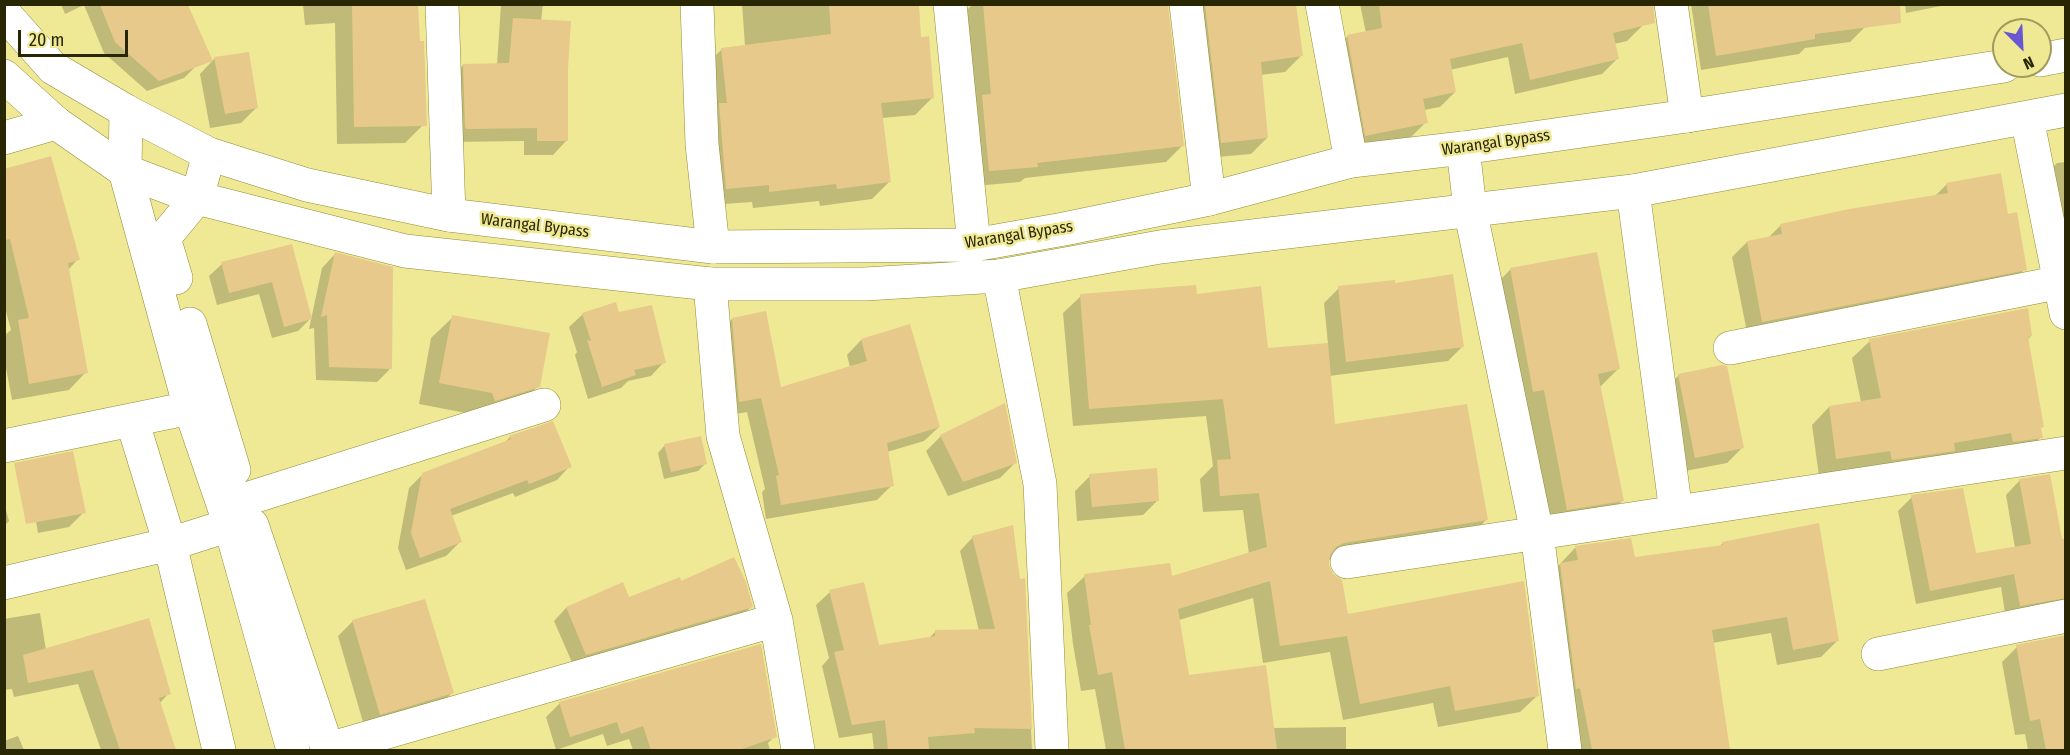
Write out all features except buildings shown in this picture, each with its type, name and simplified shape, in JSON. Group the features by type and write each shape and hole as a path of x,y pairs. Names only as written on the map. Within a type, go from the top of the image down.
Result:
{"street":[{"path":"442,4 449,215"},
{"path":"697,4 702,144 713,247"},
{"path":"950,4 974,244"},
{"path":"1186,4 1209,199"},
{"path":"1322,4 1350,161"},
{"path":"1671,4 1687,117"},
{"name":"Warangal Bypass","path":"4,14 52,68 126,111 209,154 307,185 449,215 713,247 974,244 1064,229 1209,199 1350,161 1687,117 1992,68"},
{"path":"4,76 56,123 125,171 197,198 405,251 710,284 865,284 999,276 1160,247 1633,191 2066,110"},
{"path":"126,111 125,171 190,408 237,512 328,750 776,620"},
{"path":"1730,348 2064,292 2027,118"},
{"path":"4,138 56,123"},
{"path":"1463,148 1470,209 1536,533 1565,750"},
{"path":"209,154 197,198 164,238 237,512 293,750"},
{"path":"1633,191 1676,512"},
{"path":"999,276 1040,484 1052,750"},
{"path":"710,284 723,436 776,620 798,750"},
{"path":"4,583 170,544 237,512 544,405"},
{"path":"4,446 190,408"},
{"path":"132,420 170,544 219,750"},
{"path":"1347,562 2066,453"},
{"path":"1878,654 2066,616"}]}
